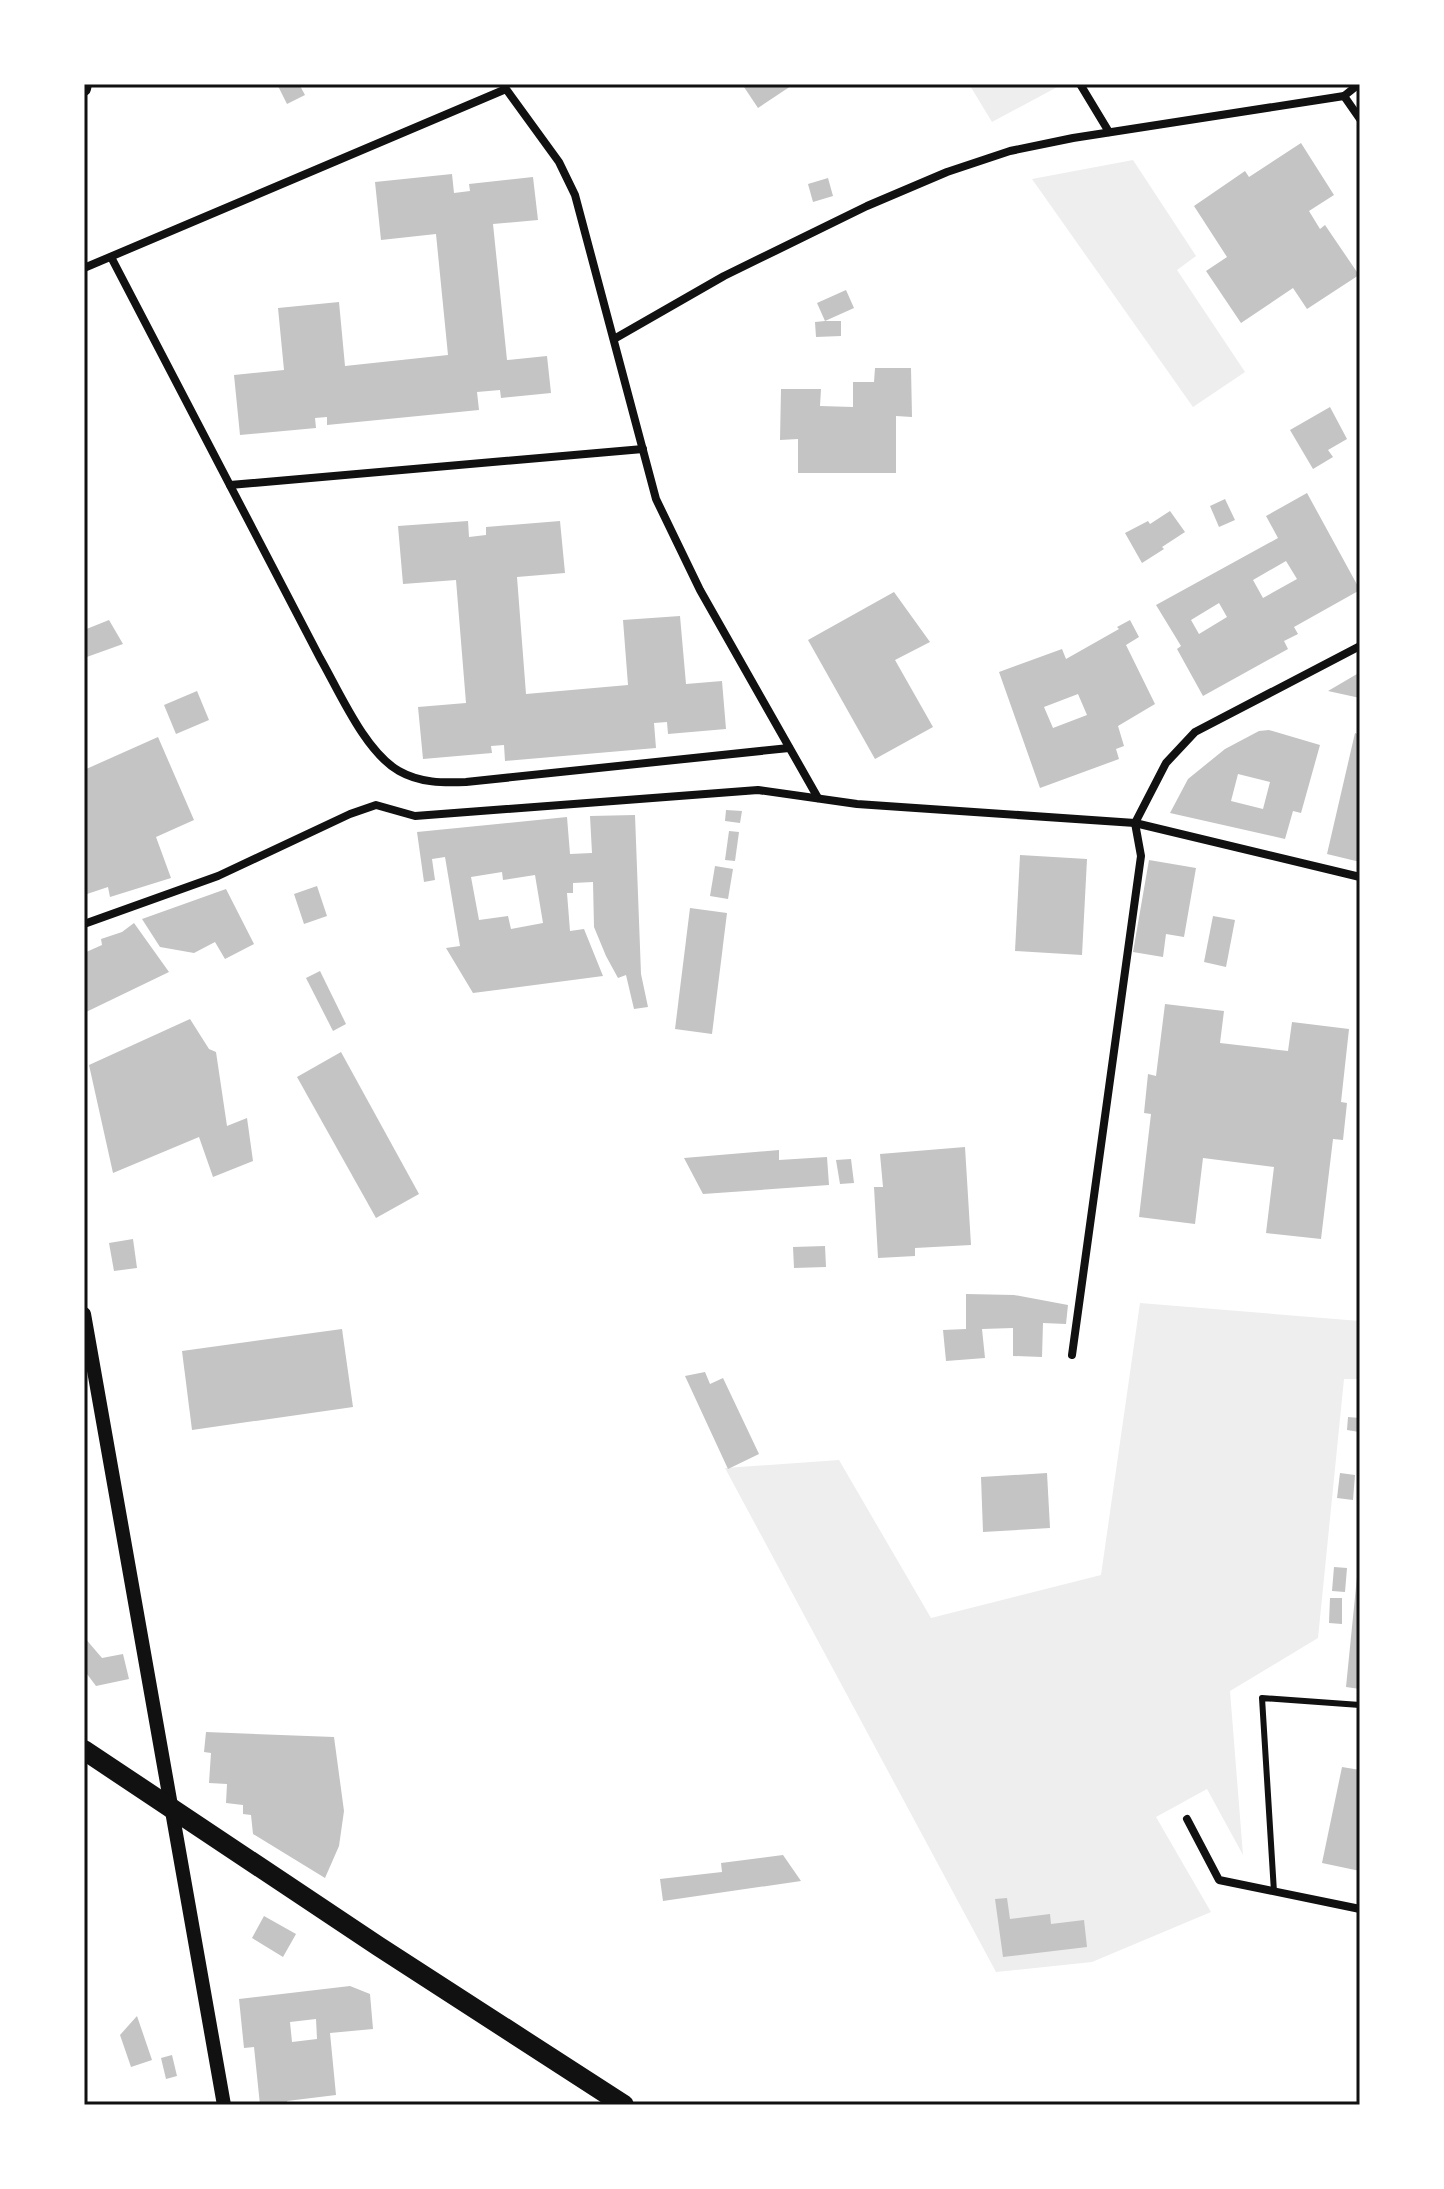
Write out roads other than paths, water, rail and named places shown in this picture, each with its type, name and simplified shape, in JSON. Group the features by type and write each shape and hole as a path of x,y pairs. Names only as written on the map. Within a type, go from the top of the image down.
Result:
{"main road":[{"path":"86,1752 624,2105"}],"street":[{"path":"1080,84 1109,132"},
{"path":"614,339 724,276 867,206 947,172 1010,151 1109,132 1344,96 1359,84"},
{"path":"84,268 506,89 559,162 575,195 656,499 676,542 818,798"},
{"path":"1344,96 1360,119"},
{"path":"111,257 320,658 377,752 397,770 439,783 466,782 789,748"},
{"path":"230,485 643,449"},
{"path":"1072,1355 1141,856 1135,823 1166,763 1195,732 1360,646"},
{"path":"84,924 218,876 350,814 376,805 415,816 758,790 857,804 1135,823 1360,877"},
{"path":"84,1314 224,2105"},
{"path":"1187,1819 1219,1880 1360,1909"}],"lane":[{"path":"1274,1892 1262,1698 1360,1705"}]}
